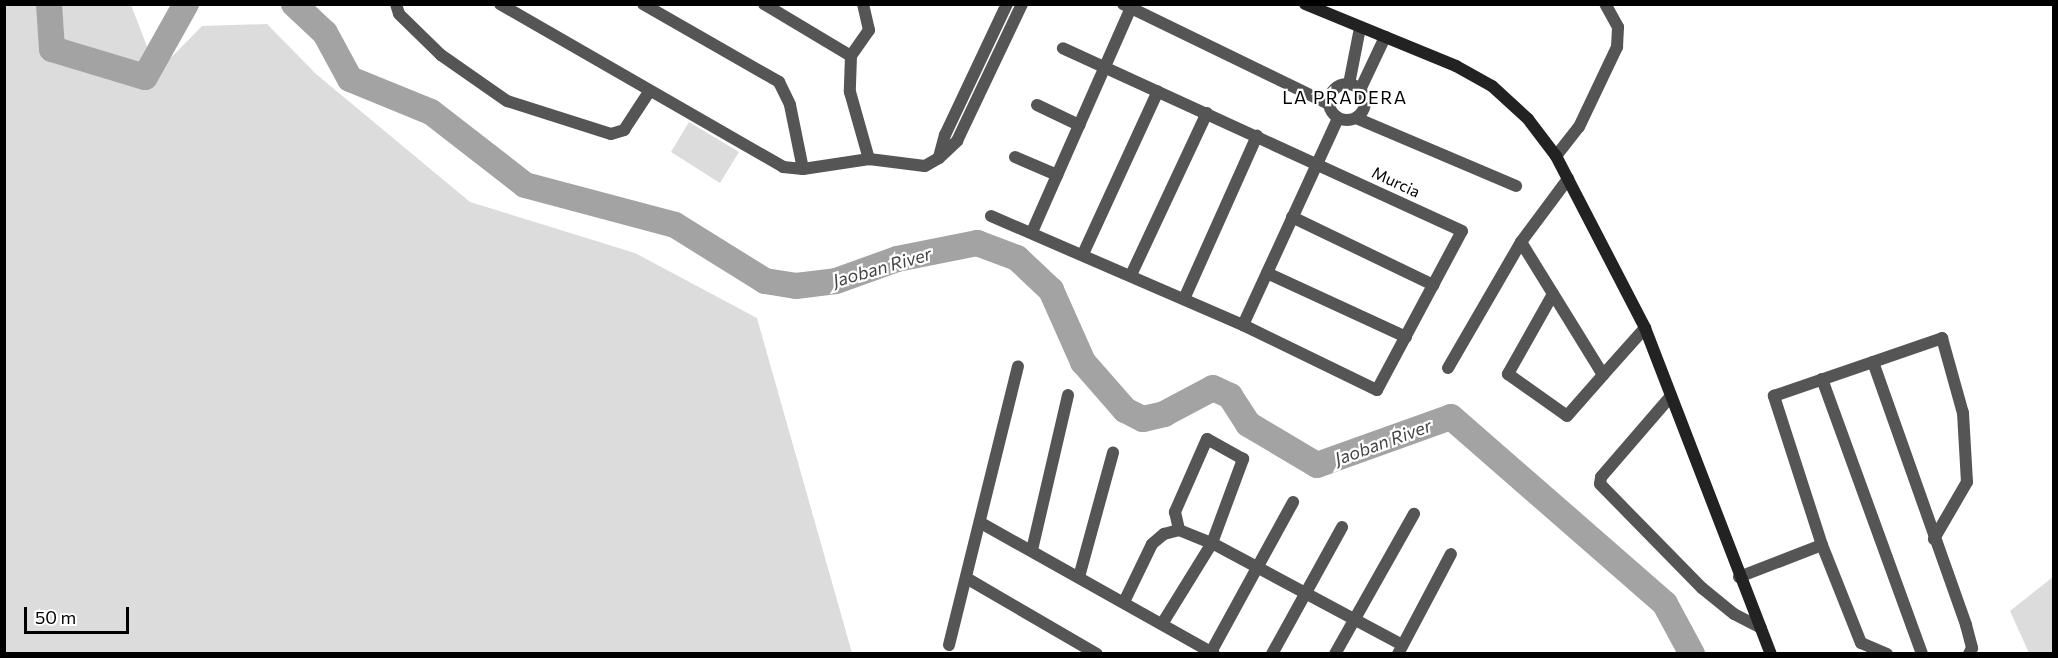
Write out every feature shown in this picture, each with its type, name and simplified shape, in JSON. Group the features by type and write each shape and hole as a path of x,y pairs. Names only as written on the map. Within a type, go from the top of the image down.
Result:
{"street":[{"path":"396,4 399,14 441,55 507,101 610,134 624,130 649,92"},
{"path":"500,4 649,92 783,167 803,169 869,159 926,166 939,158 957,141 1022,4"},
{"path":"643,4 779,81 790,105 803,169"},
{"path":"764,4 851,56"},
{"path":"863,4 869,30 851,56 850,92 869,159"},
{"path":"939,158 945,135 1007,4"},
{"path":"1305,4 1456,66 1492,86 1528,119 1556,156 1646,328 1739,577 1772,654"},
{"path":"1556,156 1579,127 1617,47 1618,27 1605,4"},
{"path":"1032,231 1105,66 1127,6 1329,104 1338,118"},
{"path":"1356,118 1365,101 1354,87 1360,28"},
{"path":"1329,104 1332,92 1354,87 1385,38"},
{"name":"Murcia","path":"1063,48 1462,231 1433,285"},
{"path":"1083,254 1158,91"},
{"path":"1037,105 1079,125"},
{"path":"1131,275 1207,113"},
{"path":"1338,118 1356,118 1515,186"},
{"path":"1243,325 1315,162 1338,118"},
{"path":"1184,299 1257,136"},
{"path":"1015,157 1057,175"},
{"path":"1448,368 1521,242 1569,179"},
{"path":"991,216 1032,231 1243,325 1377,390 1433,285 1292,217"},
{"path":"1521,242 1603,375"},
{"path":"1267,273 1406,337"},
{"path":"1553,294 1508,374 1567,416 1646,328"},
{"path":"1887,654 1862,643 1822,545 1774,396 1942,338 1963,413 1967,483 1935,539"},
{"path":"1873,362 1966,625 1972,648 1969,654"},
{"path":"949,645 968,579 1018,366"},
{"path":"1822,379 1922,654"},
{"path":"1032,550 1068,394"},
{"path":"1671,396 1601,477 1600,484 1702,588 1734,614 1761,628"},
{"path":"1162,624 1212,543 1243,459 1207,439 1175,512 1179,530"},
{"path":"1079,577 1113,453"},
{"path":"981,523 1213,653 1255,567 1293,502"},
{"path":"1335,654 1414,514"},
{"path":"1272,654 1342,527"},
{"path":"1124,602 1152,544 1164,534 1179,530 1212,543 1355,620 1400,649 1451,554"},
{"path":"1739,577 1822,545"},
{"path":"968,579 1097,654"}],"shaded area":[{"path":"4,5 131,5 157,72 202,26 267,24 316,74 470,202 635,253 757,318 852,653 5,653"},
{"path":"689,122 739,152 720,183 671,152"},
{"path":"2053,577 2053,653 2029,653 2010,611"}],"waterway":[{"name":"Jaoban River","path":"49,4 52,49 145,77 186,4"},
{"name":"Jaoban River","path":"294,4 325,33 350,79 431,112 525,185 675,225 765,281 796,286 836,281 897,259 977,243 1017,258 1051,290 1083,362 1125,410 1143,419 1164,414 1213,388 1230,396 1248,424 1317,465 1451,417 1665,604 1692,654"}],"district":[{"name":"LA PRADERA","path":"1345,97"}]}
